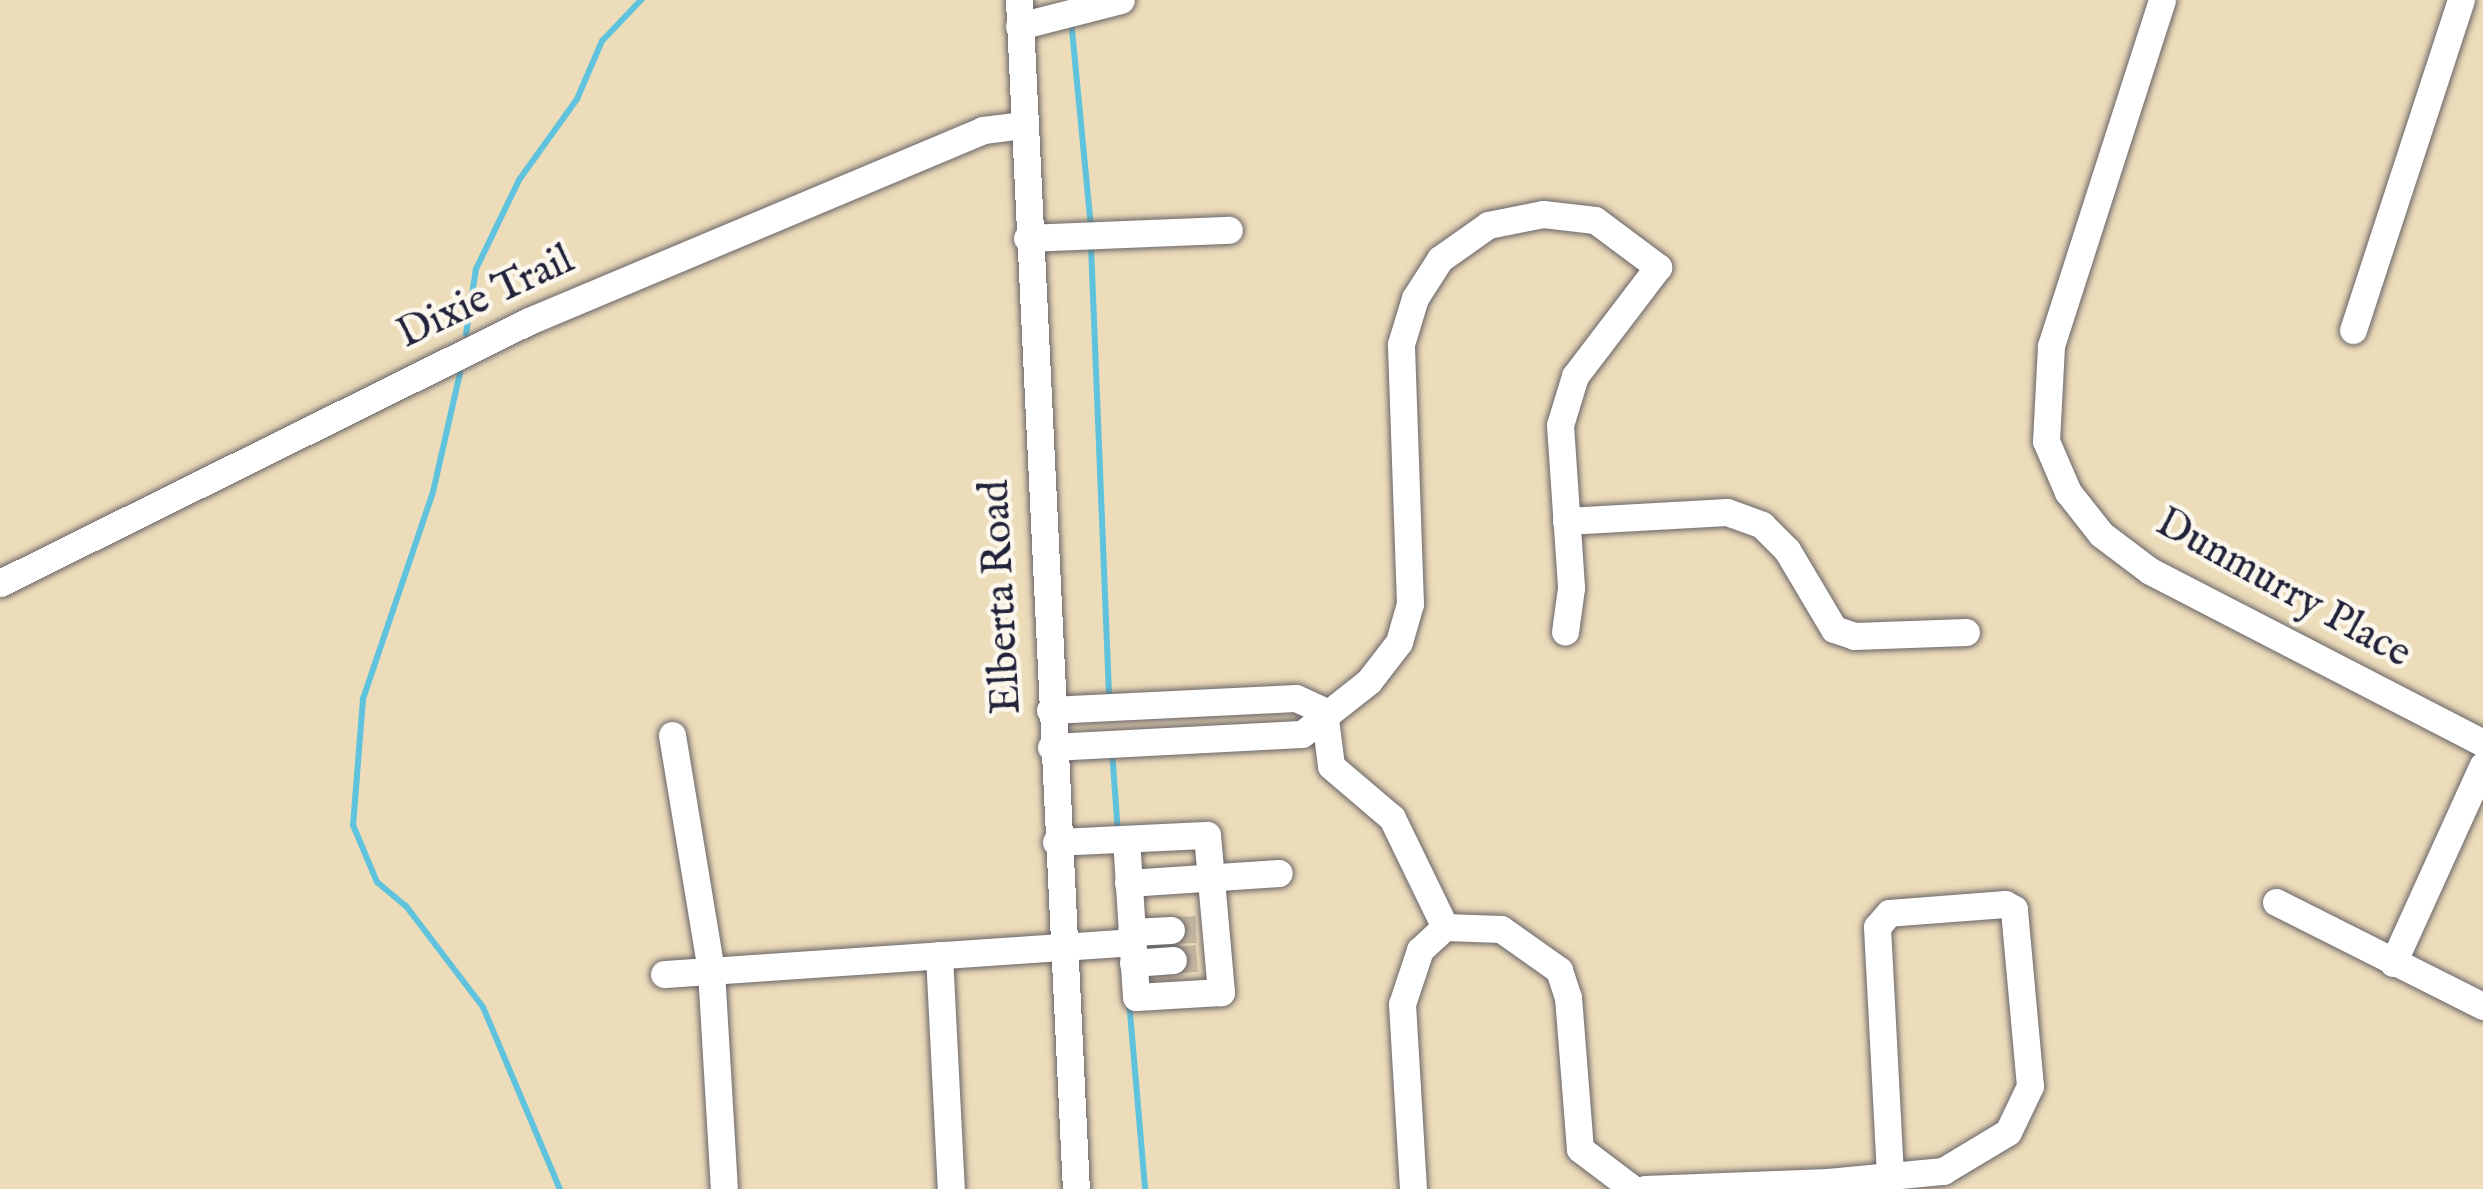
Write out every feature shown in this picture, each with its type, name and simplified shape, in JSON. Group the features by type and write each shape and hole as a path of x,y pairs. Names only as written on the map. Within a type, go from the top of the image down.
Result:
{"street":[{"path":"1019,13 1121,0"},
{"name":"Dunmurry Place","path":"2162,0 2050,346 2046,441 2068,492 2101,534 2150,571 2483,743"},
{"path":"2353,330 2462,0"},
{"name":"Elberta Road","path":"1019,13 1056,842 1078,1186"},
{"name":"Dixie Trail","path":"0,584 529,321 983,130 1022,125"},
{"path":"1052,747 1302,734 1324,712 1369,681 1400,642 1410,604 1401,344 1415,298 1440,259 1488,225 1543,214 1595,220 1658,267 1575,376 1560,425 1566,521 1565,632"},
{"path":"1027,238 1229,230"},
{"path":"1566,521 1727,512 1762,525 1787,550 1834,629 1854,636 1966,632"},
{"path":"1050,710 1296,698 1324,712"},
{"path":"1254,699 1257,736"},
{"path":"1324,712 1331,766 1392,818 1445,927"},
{"path":"672,735 711,970 724,1189"},
{"path":"2393,963 2483,765"},
{"path":"1056,842 1126,838 1207,835 1211,879 1195,944 1221,992 1136,998 1126,838"},
{"path":"1128,883 1280,873"},
{"path":"2276,902 2483,1006"},
{"path":"1645,1189 1890,1176 1943,1171 2008,1132 2030,1086 2014,909 2005,904 1889,913 1877,927 1890,1176"},
{"path":"1413,1189 1402,1004 1420,950 1445,927 1501,929 1558,970 1568,997 1580,1149 1633,1189"},
{"path":"664,974 1065,946 1195,944"},
{"path":"939,955 951,1189"}],"waterway":[{"path":"466,334 476,269 519,180 577,99 602,41 641,0"},
{"path":"1072,30 1091,227"},
{"path":"1091,246 1109,701"},
{"path":"460,373 433,492 363,699 353,825 377,882 406,906 483,1007 560,1189"},
{"path":"1112,750 1118,833"},
{"path":"1129,1001 1145,1189"}],"tunnel":[{"path":"1171,930 1196,929"},
{"path":"1173,960 1197,958"}]}
